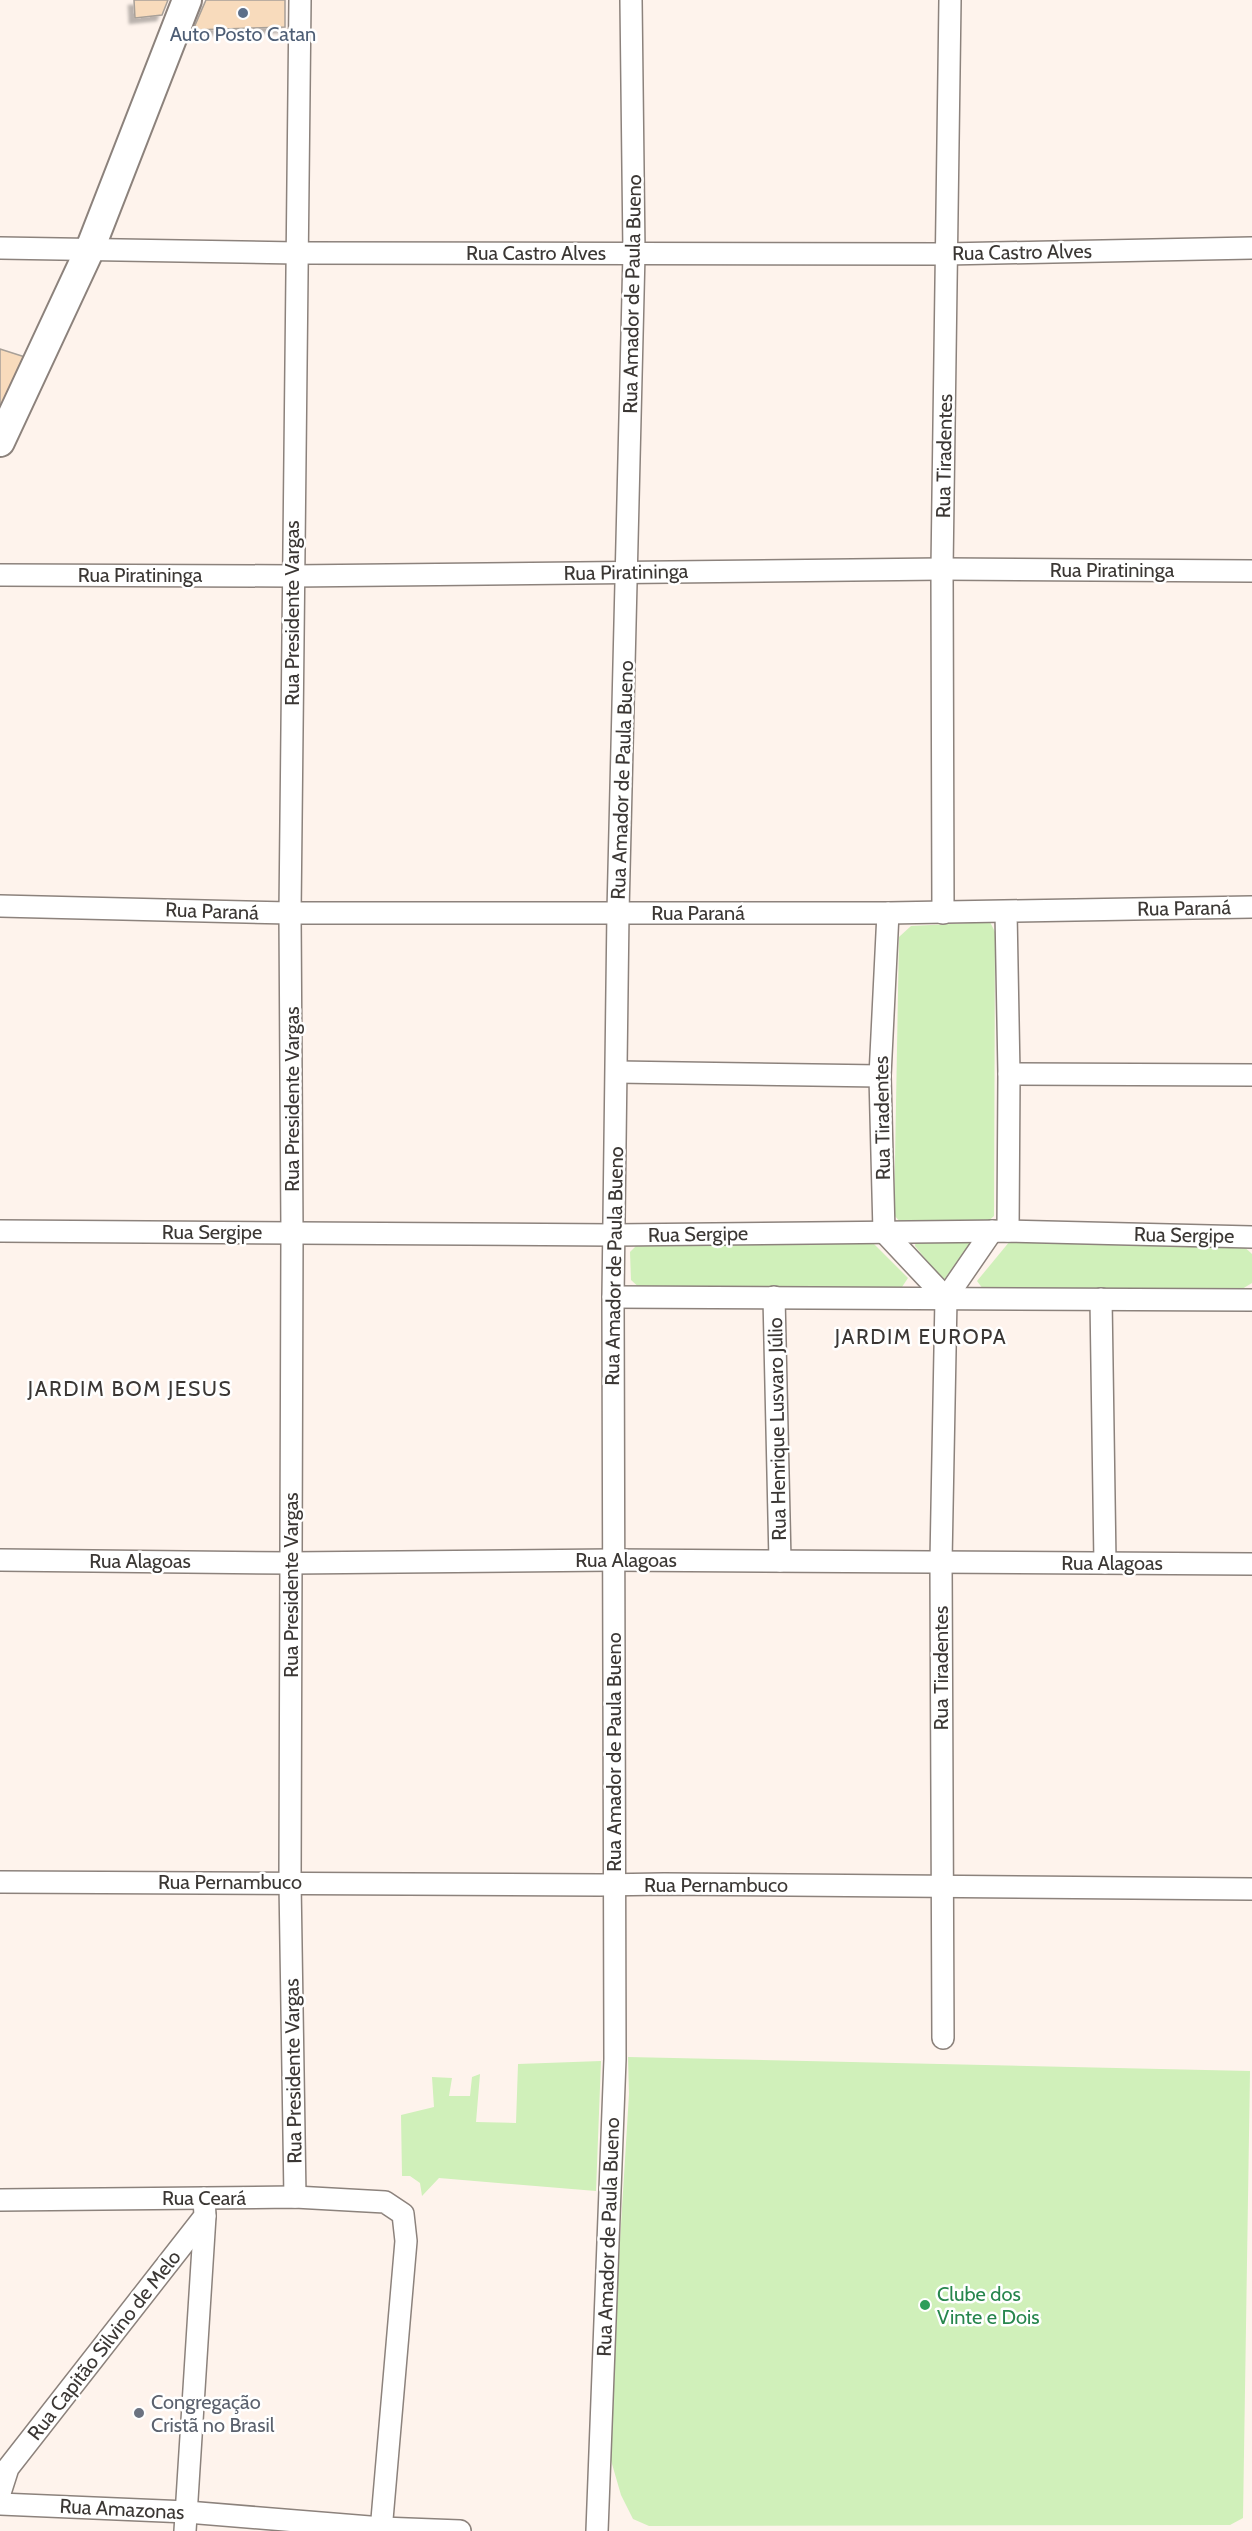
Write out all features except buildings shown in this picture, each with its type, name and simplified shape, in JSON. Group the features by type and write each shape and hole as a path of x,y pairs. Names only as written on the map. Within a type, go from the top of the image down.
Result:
{"street":[{"path":"0,442 90,249 187,0"},
{"name":"Rua Presidente Vargas","path":"295,2197 291,1882 290,913 300,0"},
{"name":"Rua Amador de Paula Bueno","path":"597,2531 615,2059 612,1297 618,912 634,253 631,0"},
{"name":"Rua Tiradentes","path":"943,913 942,569 950,0"},
{"name":"Rua Castro Alves","path":"0,248 297,253 946,254 1252,248"},
{"name":"Rua Piratininga","path":"0,575 292,576 942,569 1252,571"},
{"name":"Rua Paraná","path":"0,906 290,913 943,913 1252,907"},
{"path":"946,1298 1000,1231 1009,1074 1006,912"},
{"name":"Rua Tiradentes","path":"884,1232 879,1076 888,913"},
{"path":"617,1072 879,1076"},
{"path":"1009,1074 1252,1075"},
{"name":"Rua Sergipe","path":"0,1231 614,1235 1000,1231 1252,1237"},
{"path":"884,1232 946,1298"},
{"path":"612,1297 1252,1300"},
{"name":"Rua Henrique Lusvaro Júlio","path":"774,1297 780,1561"},
{"name":"Rua Tiradentes","path":"943,2038 941,1561 946,1298"},
{"path":"1101,1299 1105,1563"},
{"name":"Rua Alagoas","path":"0,1560 290,1563 613,1560 1252,1564"},
{"name":"Rua Pernambuco","path":"0,1882 1252,1889"},
{"name":"Rua Ceará","path":"0,2200 204,2207 295,2197 385,2202 404,2214 406,2241 381,2529"},
{"path":"186,2522 204,2207"},
{"name":"Rua Capitão Silvino de Melo","path":"0,2493 8,2468 204,2207"},
{"name":"Rua Amazonas","path":"0,2504 186,2522 460,2531"}],"green space":[{"path":"990,922 995,932 994,1216 985,1224 902,1224 894,1215 899,937 911,926"},
{"path":"967,1237 971,1242 943,1281 915,1246 916,1238"},
{"path":"869,1239 908,1278 902,1287 642,1290 631,1280 630,1252 639,1243"},
{"path":"1010,1241 1240,1243 1252,1254 1252,1283 1242,1289 983,1289 977,1281"},
{"name":"Clube dos Vinte e Dois","path":"628,2057 1250,2071 1243,2518 1230,2525 649,2526 633,2519 621,2495 610,2457 629,2094"},
{"path":"601,2061 596,2191 439,2178 422,2196 420,2183 410,2176 402,2176 401,2115 434,2107 432,2077 452,2078 449,2096 470,2096 472,2077 480,2074 476,2122 516,2123 518,2064"}],"place":[{"name":"Auto Posto Catan","path":"243,13"},
{"name":"Clube dos Vinte e Dois","path":"925,2305"},
{"name":"Congregação Cristã no Brasil","path":"139,2413"}],"district":[{"name":"JARDIM EUROPA","path":"921,1336"},
{"name":"JARDIM BOM JESUS","path":"130,1388"}]}
